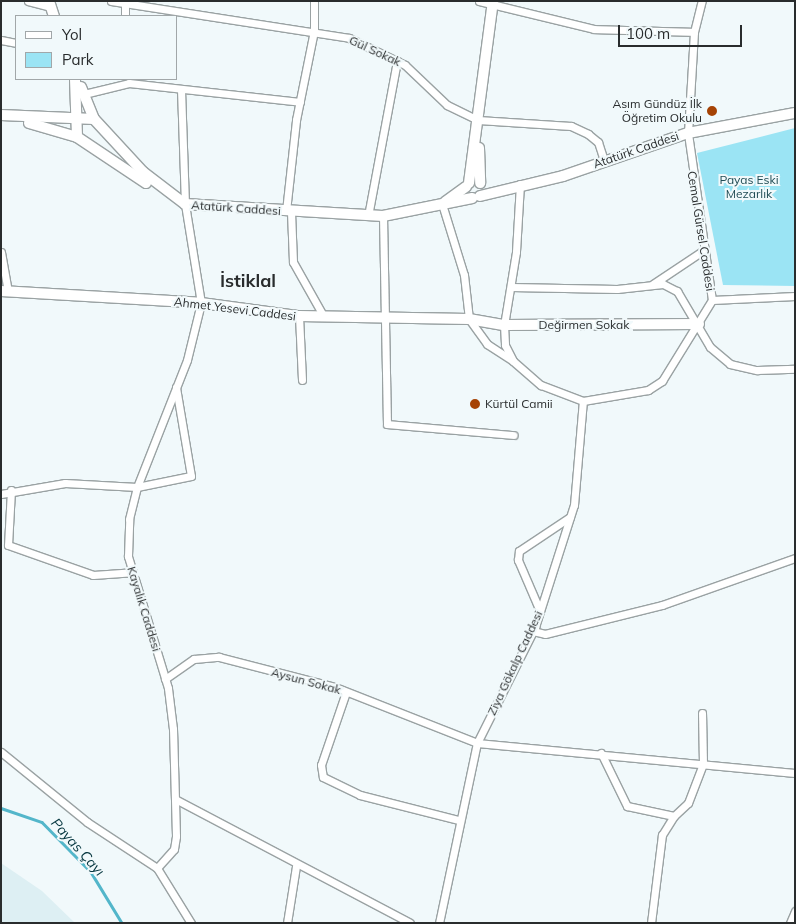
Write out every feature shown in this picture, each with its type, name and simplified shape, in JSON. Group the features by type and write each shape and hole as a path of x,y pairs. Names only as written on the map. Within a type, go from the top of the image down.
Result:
{"street":[{"path":"28,1 51,8"},
{"name":"Gül Sokak","path":"111,1 314,31 349,38 397,61 447,105 478,120 571,126 598,142 604,161"},
{"path":"314,1 314,31 300,102 289,212 293,262 324,317"},
{"path":"478,1 493,3 594,29 694,32"},
{"name":"Cemal Gürsel Caddesi","path":"583,401 648,390 662,381 699,324 712,300 688,133 694,32 702,1"},
{"path":"475,189 478,120 493,3"},
{"path":"1,40 15,43"},
{"path":"368,216 397,61"},
{"path":"76,80 77,137"},
{"path":"77,80 98,123 98,142 87,143"},
{"path":"84,94 129,81 181,90 300,102"},
{"name":"Kayalık Caddesi","path":"157,868 174,849 177,800 165,679 132,572 129,519 137,487 176,387 201,303 185,204 181,90"},
{"name":"Atatürk Caddesi","path":"98,123 143,172 185,204 289,212 383,216 414,213 442,204 475,189 563,176 688,133 795,113"},
{"path":"1,116 77,119 98,123"},
{"path":"1,116 77,137 185,204"},
{"path":"513,361 505,345 504,325 512,286 520,183"},
{"path":"442,204 464,275 469,319 487,344 513,361 541,385 583,401"},
{"path":"383,216 382,317 389,346 388,424 514,435"},
{"path":"652,284 704,250"},
{"path":"1,252 4,291"},
{"path":"512,286 616,289 652,284 673,288 699,324 710,347 730,364 757,370 795,369"},
{"name":"Ahmet Yesevi Caddesi","path":"4,291 201,303 299,316 469,319"},
{"path":"712,300 795,296"},
{"path":"299,316 302,380"},
{"name":"Değirmen Sokak","path":"469,319 504,325 699,324"},
{"path":"1,494 11,490 65,483 137,487 191,476 176,387"},
{"name":"Ziya Gökalp Caddesi","path":"439,923 458,820 477,743 533,631 570,517 583,401"},
{"path":"11,490 8,545 93,575 132,572"},
{"path":"540,612 518,560 519,551 570,517"},
{"path":"533,631 544,634 662,605 795,558"},
{"name":"Aysun Sokak","path":"165,679 177,667 205,655 346,692 477,743 601,753 795,773"},
{"path":"346,692 321,765 323,776 360,795 458,820"},
{"path":"651,923 662,835 674,816 688,803 703,764 702,713"},
{"path":"1,752 86,822 157,868 191,923"},
{"path":"601,753 626,806 674,816"},
{"path":"177,800 296,866 410,923"},
{"path":"287,923 296,866"},
{"path":"790,923 795,911"}],"shaded area":[{"path":"1,863 42,891 75,923 1,923"}],"green space":[{"name":"Payas Eski Mezarlık","path":"795,128 795,286 723,285 697,153"}],"waterway":[{"name":"Payas Çayı","path":"1,808 42,822 91,872 122,923"}],"place":[{"name":"Asım Gündüz İlk Öğretim Okulu","path":"712,111"},
{"name":"Kürtül Camii","path":"475,404"}],"district":[{"name":"İstiklal","path":"248,281"}]}
